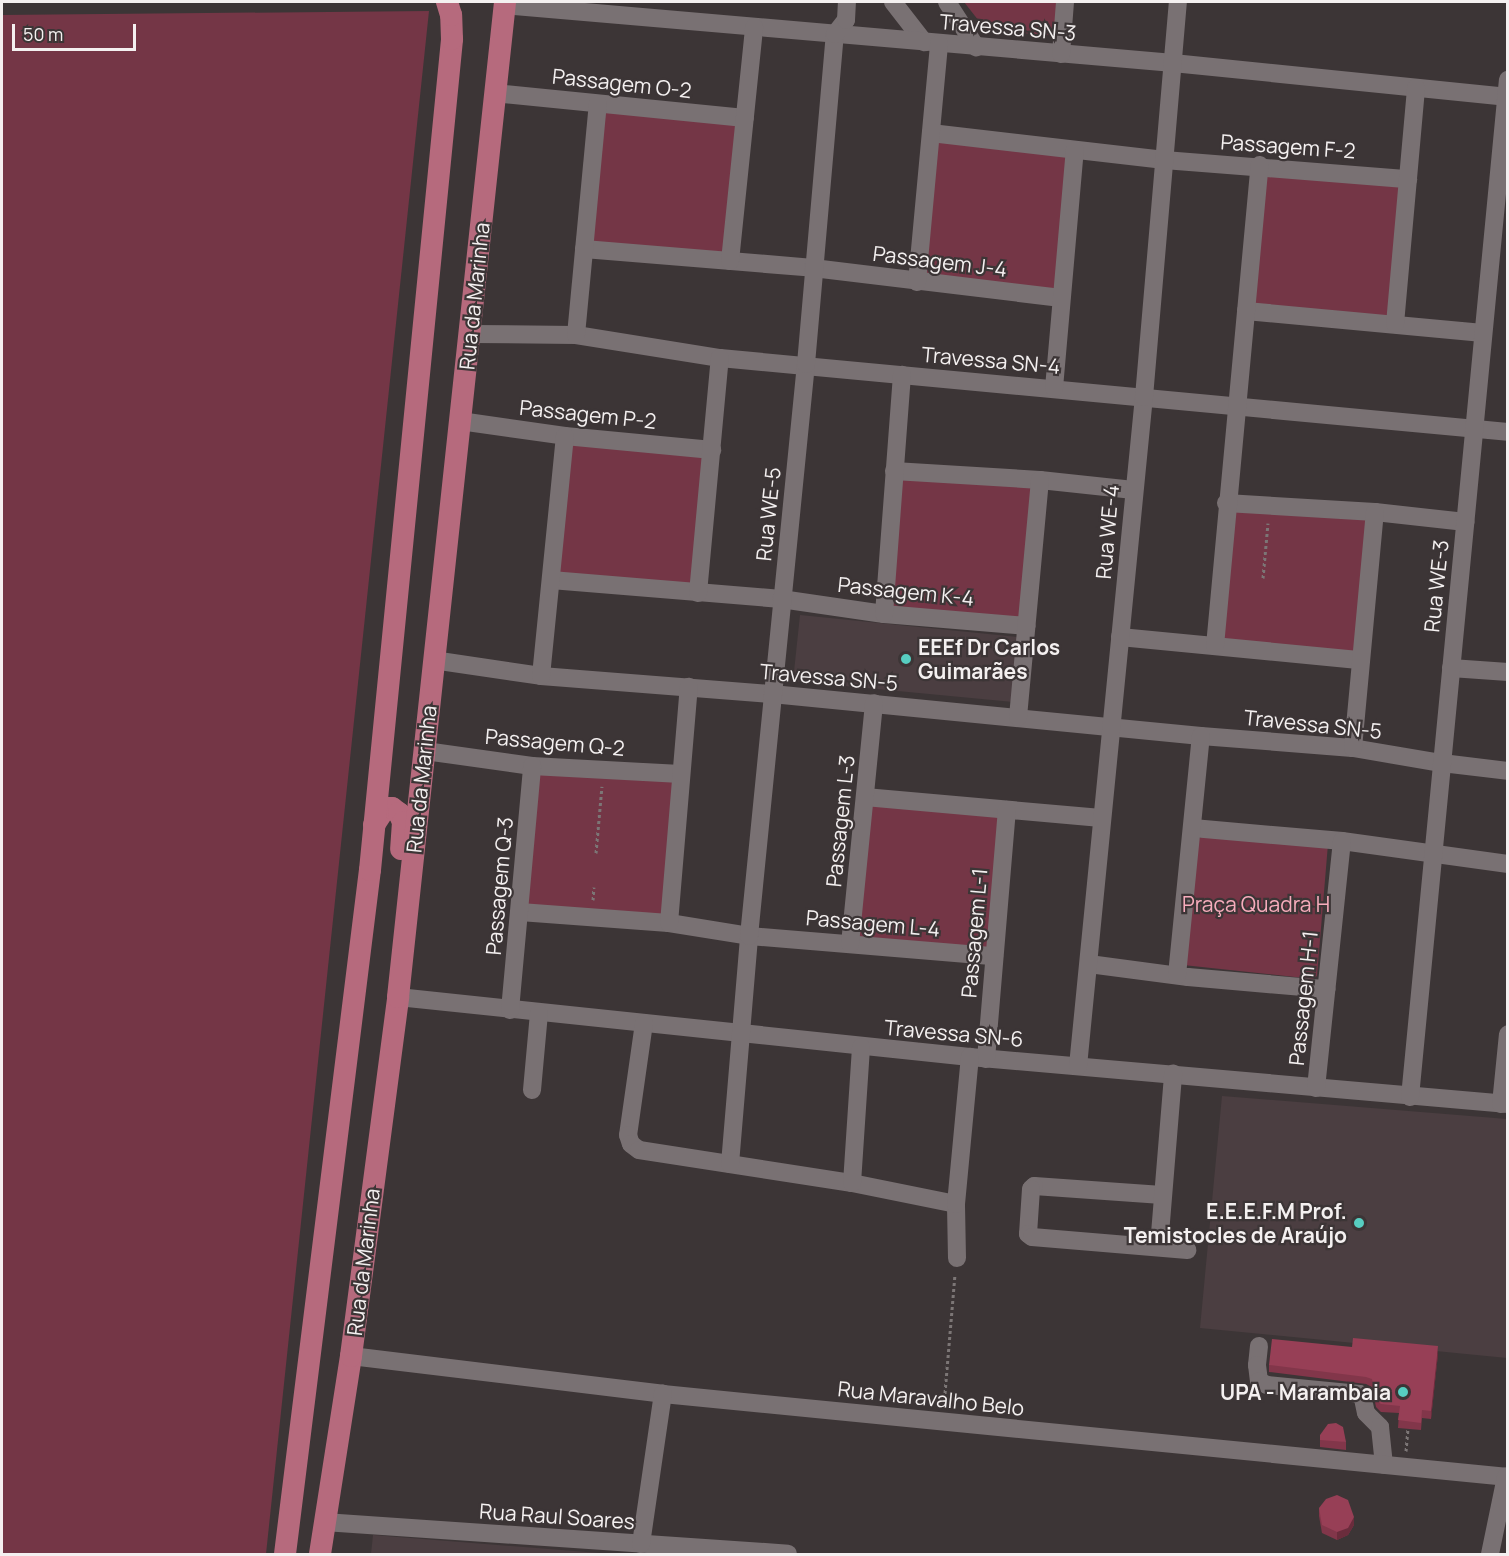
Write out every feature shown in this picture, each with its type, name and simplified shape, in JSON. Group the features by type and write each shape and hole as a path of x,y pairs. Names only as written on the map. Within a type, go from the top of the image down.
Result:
{"main road":[{"name":"Rua da Marinha","path":"285,1554 374,825 452,39 451,15 447,2"},
{"name":"Rua da Marinha","path":"320,1554 351,1356 398,997 505,3"},
{"path":"374,825 385,808 392,808 399,813 403,822 398,887 402,958"}],"street":[{"name":"Rua WE-5","path":"730,1164 781,599 807,364 813,268 835,33 846,20 847,2"},
{"path":"893,2 931,43 931,133 917,282"},
{"path":"947,2 976,47"},
{"path":"1061,54 1065,2"},
{"name":"Rua WE-4","path":"1078,1066 1133,490 1144,397 1178,2"},
{"name":"Travessa SN-3","path":"505,3 1173,63 1416,88 1507,91"},
{"path":"730,261 754,27"},
{"path":"1395,324 1416,88"},
{"name":"Rua WE-3","path":"1410,1096 1483,333 1502,190 1507,91"},
{"name":"Passagem O-2","path":"494,93 745,118"},
{"path":"576,335 598,104"},
{"name":"Passagem F-2","path":"931,133 1164,160 1260,165 1408,179"},
{"path":"1054,388 1075,150"},
{"path":"1215,646 1235,406 1260,165"},
{"name":"Passagem J-4","path":"584,249 813,268 1061,298"},
{"path":"1246,310 1483,333"},
{"name":"Travessa SN-4","path":"470,334 576,335 720,358 807,364 1508,432"},
{"path":"698,593 720,358"},
{"path":"884,614 902,375"},
{"name":"Passagem P-2","path":"460,421 565,436 711,450"},
{"path":"541,676 565,436"},
{"path":"894,471 1040,480 1133,490"},
{"path":"1018,717 1040,480"},
{"path":"1226,503 1375,512 1465,522"},
{"path":"1353,748 1375,512"},
{"name":"Passagem K-4","path":"551,580 781,599 884,614 1026,626"},
{"path":"1120,637 1361,660"},
{"name":"Travessa SN-5","path":"433,660 541,676 874,703 1201,736 1353,748 1508,771"},
{"path":"1450,668 1508,672"},
{"path":"669,923 689,687"},
{"name":"Passagem L-3","path":"850,944 874,703"},
{"path":"1177,975 1201,736"},
{"name":"Passagem Q-2","path":"424,751 532,766 681,774"},
{"name":"Passagem Q-3","path":"510,1010 532,766"},
{"path":"865,798 1101,818"},
{"name":"Passagem L-1","path":"957,1258 956,1204 994,956 1007,810"},
{"path":"1193,828 1342,841 1508,864"},
{"name":"Passagem H-1","path":"1316,1088 1342,841"},
{"name":"Passagem L-4","path":"520,912 669,923 749,936 994,956"},
{"path":"1089,964 1326,989"},
{"name":"Travessa SN-6","path":"398,997 861,1047 1504,1104"},
{"path":"532,1090 539,1013"},
{"path":"644,1023 628,1135 631,1144 639,1150 852,1183 956,1204"},
{"path":"1504,1104 1508,1034"},
{"path":"852,1183 861,1047"},
{"path":"1158,1246 1173,1074"},
{"path":"1162,1195 1034,1186 1031,1189 1028,1229 1032,1237 1186,1250"},
{"path":"1259,1346 1257,1365 1259,1381 1268,1385 1360,1394 1364,1399 1366,1413 1380,1427 1384,1465"},
{"name":"Rua Maravalho Belo","path":"351,1356 663,1394 1507,1477"},
{"path":"641,1544 663,1394"},
{"path":"1490,1554 1507,1477"},
{"name":"Rua Raul Soares","path":"324,1522 641,1544 721,1552 788,1554"}],"path":[{"path":"1263,578 1268,520"},
{"path":"596,853 603,770"},
{"path":"943,1422 957,1258"}],"shaded area":[{"name":"EEEf Dr Carlos Guimarães","path":"800,615 1018,637 1013,702 793,681"},
{"name":"E.E.E.F.M Prof. Temistocles de Araújo","path":"1222,1096 1507,1119 1507,1358 1200,1328"},
{"path":"373,1535 612,1554 371,1554"}],"green space":[{"path":"964,2 1061,2 1060,36 986,30"},
{"path":"429,11 266,1554 2,1554 2,15"},
{"path":"598,104 745,118 730,261 584,249"},
{"path":"931,133 1075,150 1061,298 917,282"},
{"path":"1260,165 1408,179 1395,324 1246,311"},
{"path":"565,436 712,450 698,593 551,580"},
{"path":"894,471 1040,480 1026,626 884,614"},
{"path":"1226,503 1375,512 1361,660 1215,646"},
{"path":"532,766 681,774 669,923 520,912"},
{"path":"865,797 1007,810 994,956 850,944"},
{"name":"Praça Quadra H","path":"1209,833 1328,844 1317,976 1313,979 1183,965 1198,839"}],"building":[{"name":"UPA - Marambaia","path":"1353,1338 1438,1346 1431,1411 1422,1410 1421,1423 1398,1420 1400,1406 1381,1404 1376,1400 1372,1379 1269,1365 1272,1339 1352,1347"},
{"path":"1336,1423 1343,1427 1346,1442 1320,1440 1320,1435 1328,1424"},
{"path":"1337,1495 1348,1500 1354,1517 1348,1528 1337,1532 1322,1525 1319,1508 1326,1499"}],"place":[{"name":"EEEf Dr Carlos Guimarães","path":"906,659"},
{"name":"E.E.E.F.M Prof. Temistocles de Araújo","path":"1359,1223"},
{"name":"UPA - Marambaia","path":"1403,1392"}]}
